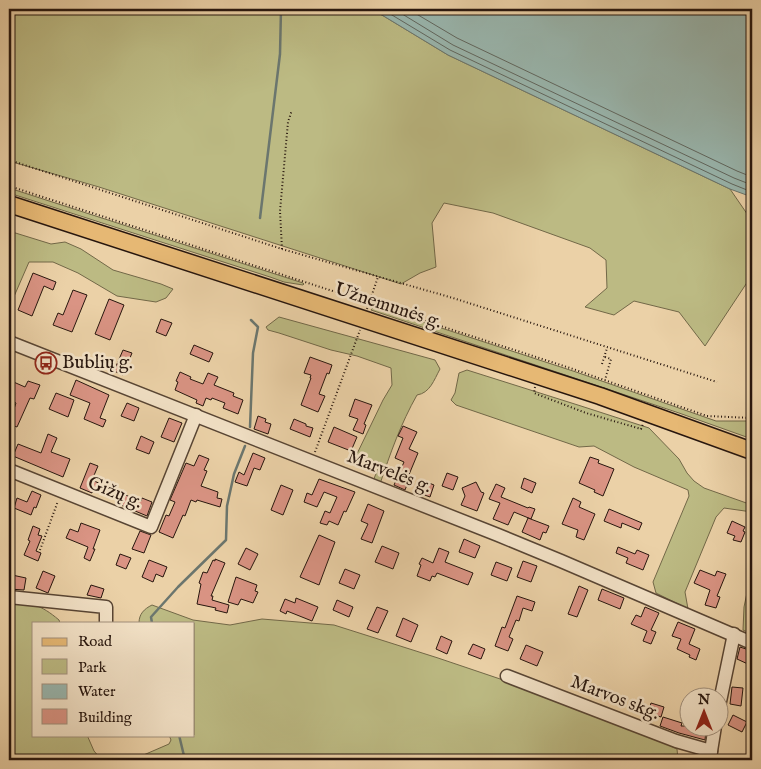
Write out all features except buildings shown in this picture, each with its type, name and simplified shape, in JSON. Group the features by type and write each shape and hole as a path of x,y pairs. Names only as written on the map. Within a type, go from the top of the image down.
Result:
{"main road":[{"name":"Užnemunės g.","path":"9,204 538,376 752,451"}],"street":[{"name":"Marvelės g.","path":"9,342 552,557 752,643"},
{"name":"Gižų g.","path":"9,470 151,527 196,416"},
{"path":"9,597 106,607 106,622"},
{"path":"723,686 734,634"},
{"name":"Marvos skg.","path":"507,676 711,756"},
{"path":"711,756 714,736"}],"path":[{"path":"282,249 280,211 288,122 292,110"},
{"path":"9,160 282,249 453,298 717,382"},
{"path":"9,186 369,302 605,380 707,416 752,418"},
{"path":"602,364 608,348"},
{"path":"605,357 611,359 605,380"},
{"path":"311,461 349,361"},
{"path":"538,376 534,393 586,413 641,430 648,413"},
{"path":"40,550 61,491"}],"green space":[{"path":"9,9 372,9 448,55 730,189 752,221 752,275 705,346 679,312 634,301 614,315 585,307 607,288 606,260 590,248 493,213 444,203 432,223 436,267 420,273 401,284 99,187 9,161"},
{"path":"9,188 304,284 284,282 9,193"},
{"path":"9,231 51,244 65,242 81,249 113,270 173,289 166,298 156,302 117,296 78,273 53,262 29,262 9,308"},
{"path":"374,306 576,372 716,421 752,422 752,439 371,310"},
{"path":"279,317 435,360 440,369 431,385 425,392 417,395 411,406 396,439 380,484 373,481 380,464 368,459 354,460 392,385 391,368 268,330 266,327"},
{"path":"467,370 649,428 679,459 694,481 704,488 752,505 752,512 724,508 716,517 685,592 688,609 656,593 653,582 689,496 688,490 634,467 594,446 579,447 456,405 451,400 455,393 459,373"},
{"path":"752,569 752,634 743,630 744,607"},
{"path":"9,601 30,604 41,608 60,622 32,622 32,736 87,736 94,751 101,759 118,760 14,760 9,744"},
{"path":"152,605 193,620 230,625 262,619 334,625 583,707 645,733 677,749 678,760 132,760 169,744 171,740 169,736 195,736 195,622 139,622 140,617"}],"water":[{"path":"372,9 752,9 752,197 730,189 448,55"}],"waterway":[{"path":"260,218 280,54 281,9"},
{"path":"250,427 253,353 258,327 251,320"},
{"path":"152,622 151,617 178,587 226,540 227,506 234,474 245,446"},
{"path":"179,736 185,760"}],"place":[{"name":"Bublių g.","path":"46,363"}]}
